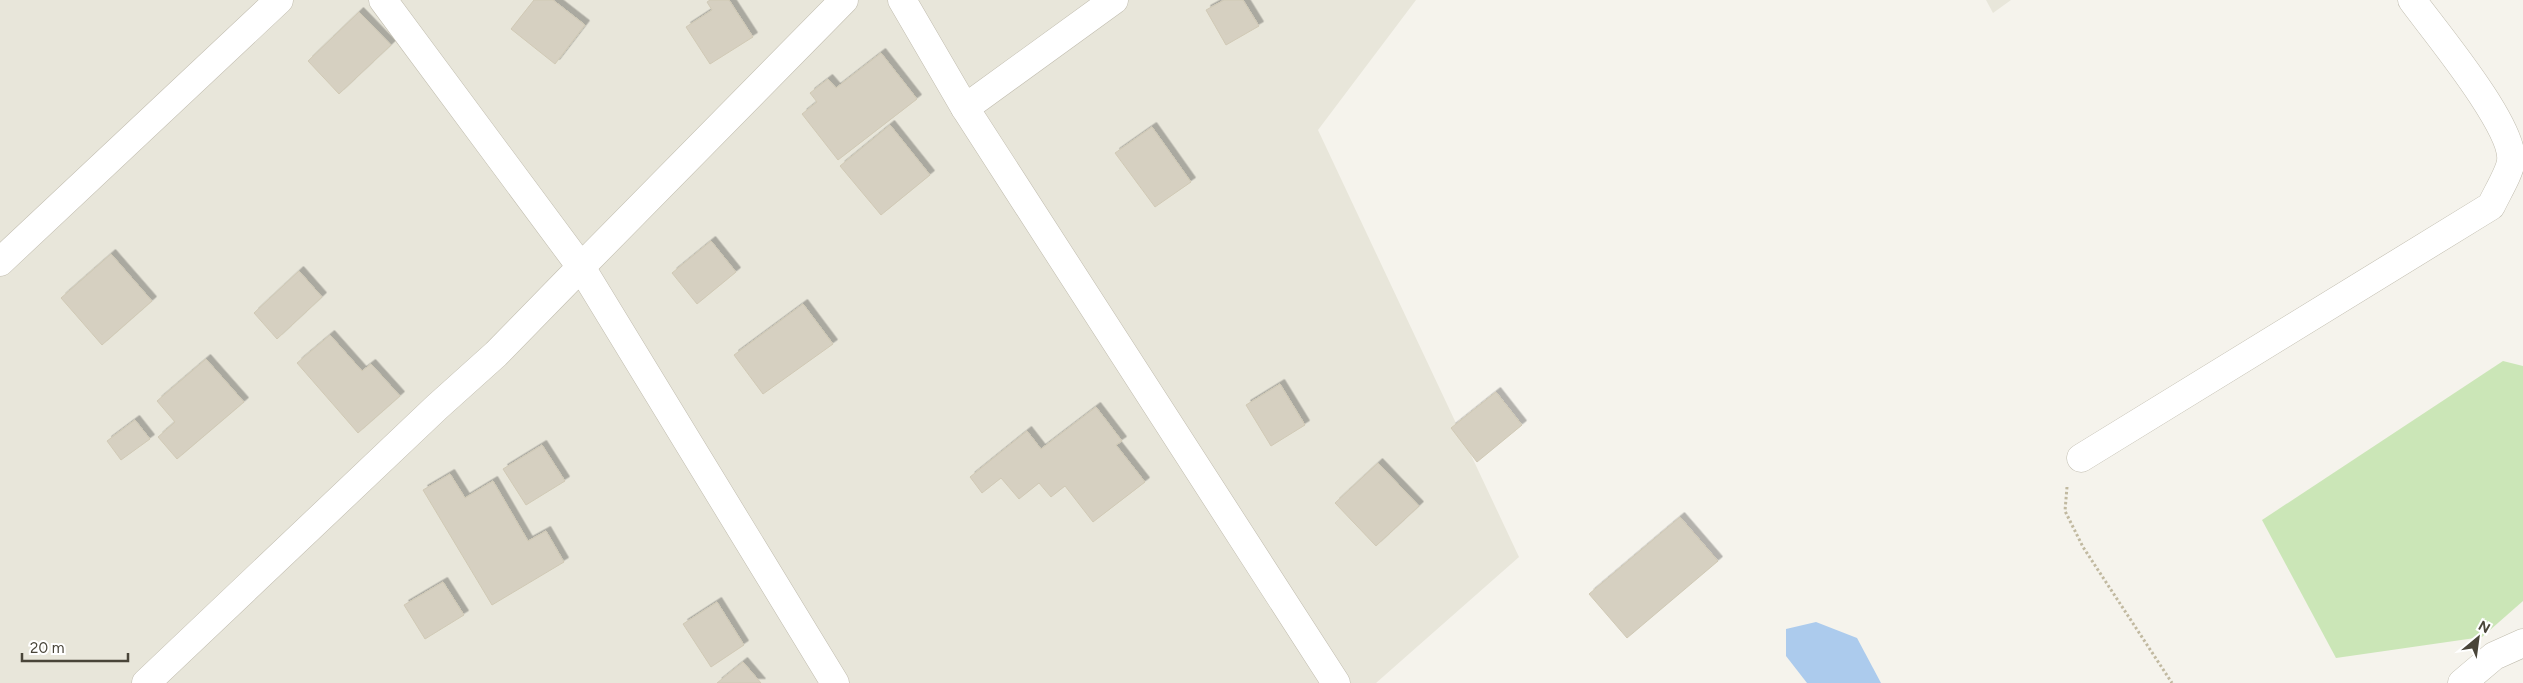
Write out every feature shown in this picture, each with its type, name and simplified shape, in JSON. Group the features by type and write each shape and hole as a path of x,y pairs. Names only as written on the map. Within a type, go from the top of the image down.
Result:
{"street":[{"path":"0,262 279,0"},
{"path":"383,0 581,267 835,683"},
{"path":"146,683 437,407 496,354 844,0"},
{"path":"902,0 965,108 1336,683"},
{"path":"965,108 1114,0"},
{"path":"2081,458 2491,206 2511,161 2504,131 2490,106 2412,0"},
{"path":"2462,683 2494,656 2523,643"}],"path":[{"path":"2081,458 2068,481 2065,512 2083,548 2172,683"}],"shaded area":[{"path":"0,0 1416,0 1318,130 1519,557 1376,683 0,683"},
{"path":"1986,0 2011,0 1993,13"}],"green space":[{"path":"2503,361 2523,366 2523,601 2482,637 2336,658 2262,520"}],"water":[{"path":"1816,622 1857,638 1881,683 1807,683 1786,656 1786,629"}],"building":[{"path":"534,0 553,0 585,25 555,64 511,29"},
{"path":"710,0 729,0 753,37 710,64 686,27 712,10 707,2"},
{"path":"1224,0 1243,0 1259,26 1226,45 1206,10"},
{"path":"359,12 391,45 339,94 308,61"},
{"path":"881,53 917,99 838,160 802,114 817,102 810,93 828,79 836,88"},
{"path":"890,125 930,175 881,215 840,166"},
{"path":"1152,127 1191,182 1155,207 1115,153"},
{"path":"711,241 736,272 697,304 672,273"},
{"path":"111,254 152,301 102,345 61,298"},
{"path":"299,271 322,297 277,339 254,313"},
{"path":"803,304 833,344 763,394 734,355"},
{"path":"330,335 362,371 371,364 400,396 358,433 297,363"},
{"path":"206,359 244,402 177,459 158,437 175,422 157,401"},
{"path":"1280,384 1305,425 1271,446 1246,405"},
{"path":"1496,392 1522,425 1477,462 1451,428"},
{"path":"1096,407 1122,441 1116,445 1145,482 1093,522 1065,486 1051,497 1039,483 1019,499 1001,478 982,493 970,477 1027,431 1041,449"},
{"path":"135,420 150,439 121,460 107,441"},
{"path":"542,445 565,481 526,505 503,469"},
{"path":"1378,463 1419,506 1376,546 1335,503"},
{"path":"450,474 465,498 493,481 528,541 546,531 564,562 492,605 423,490"},
{"path":"1680,517 1718,561 1627,638 1589,594"},
{"path":"443,582 464,615 425,639 404,605"},
{"path":"717,602 744,645 711,667 683,624"},
{"path":"743,662 761,683 717,683"}]}
